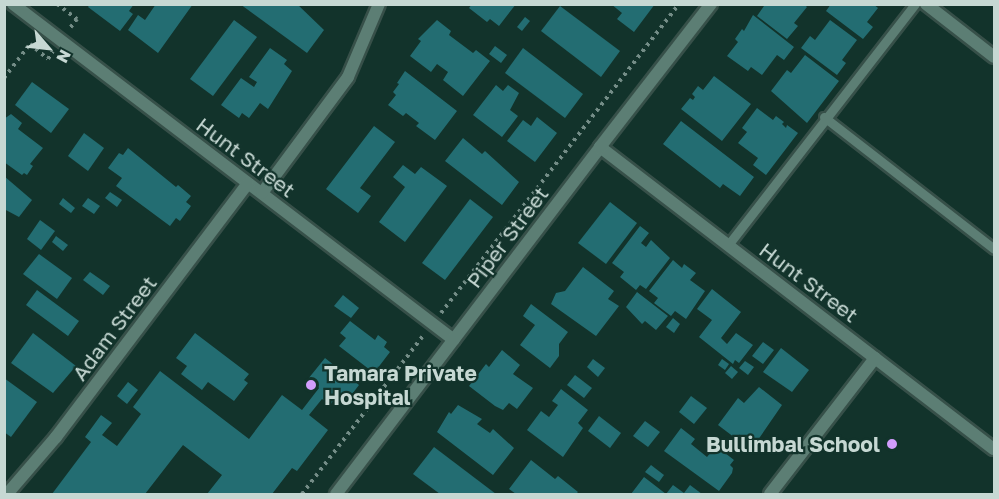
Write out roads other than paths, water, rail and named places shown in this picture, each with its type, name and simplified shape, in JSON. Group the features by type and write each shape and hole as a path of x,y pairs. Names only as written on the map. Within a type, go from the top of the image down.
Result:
{"street":[{"path":"4,12 12,4"},
{"name":"Hunt Street","path":"12,4 454,340"},
{"path":"262,193 348,77 379,4"},
{"name":"Piper Street","path":"336,495 711,4"},
{"path":"926,4 994,57"},
{"name":"Hunt Street","path":"600,147 994,449"},
{"name":"Adam Street","path":"7,495 56,437 248,183"},
{"path":"770,495 875,358"}],"lane":[{"path":"728,245 824,117 915,4"},
{"path":"824,117 994,249"}],"place":[{"name":"Tamara Private Hospital","path":"311,385"},
{"name":"Bullimbal School","path":"892,444"}]}
